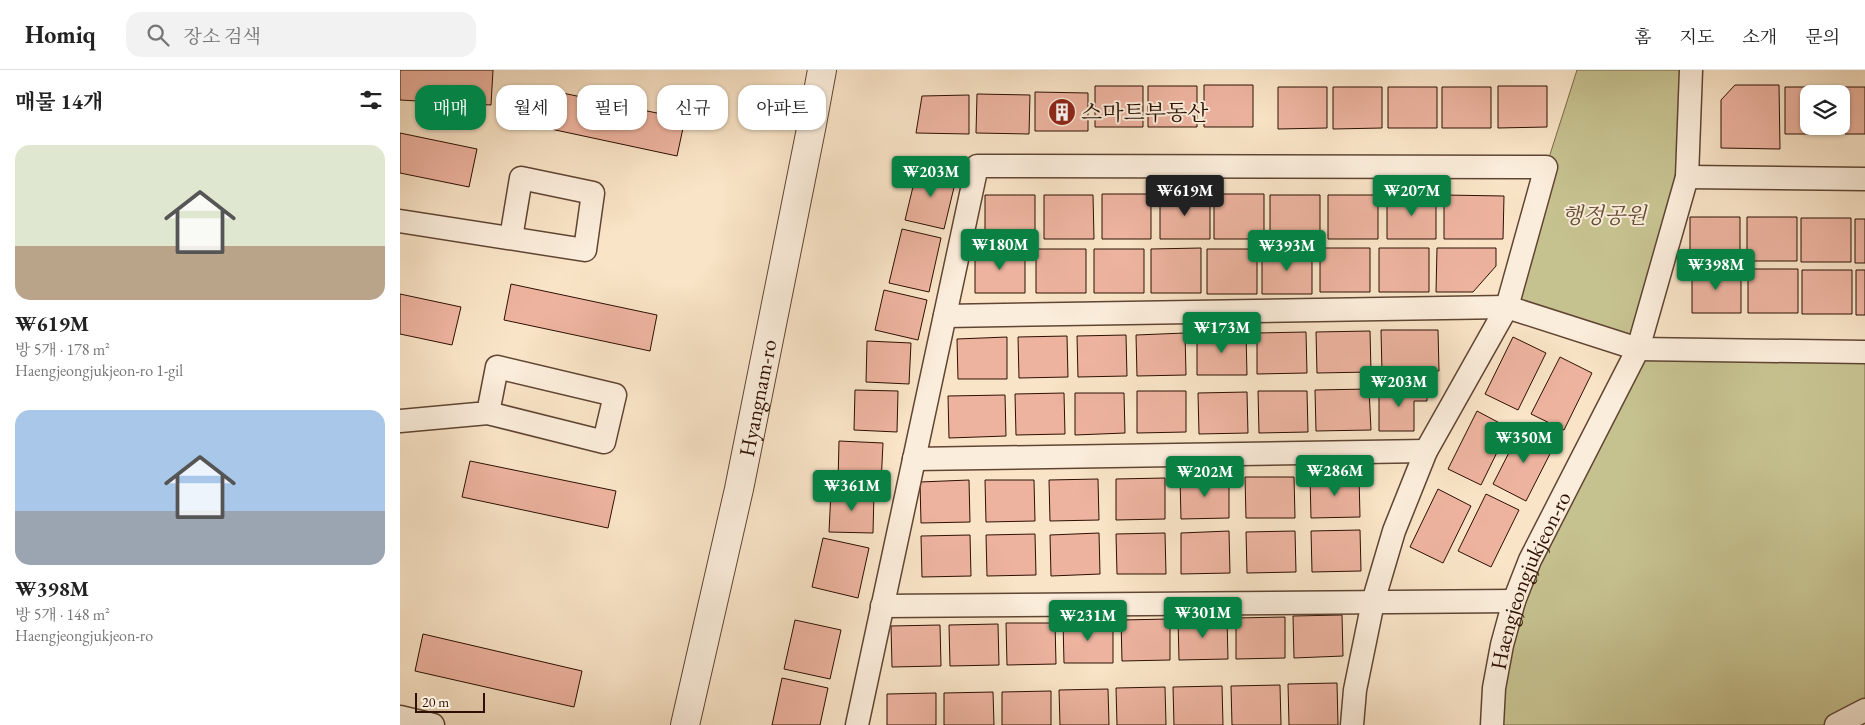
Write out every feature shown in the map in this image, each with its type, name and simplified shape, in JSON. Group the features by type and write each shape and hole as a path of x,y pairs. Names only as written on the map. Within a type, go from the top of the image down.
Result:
{"street":[{"name":"Hyangnam-ro","path":"685,725 739,489 822,70"},
{"name":"Haengjeongjukjeon-ro","path":"1492,725 1494,688 1502,645 1514,601 1530,560 1638,349 1687,177 1691,70"},
{"path":"856,725 978,166 1546,166 1506,307 1426,452 1394,531 1372,602 1355,690 1352,725"},
{"path":"1687,177 1865,179"},
{"path":"400,220 511,238"},
{"path":"945,316 1506,307 1638,349 1865,352"},
{"path":"400,421 488,413 604,442 615,395 497,367 488,413"},
{"path":"914,458 1426,452"},
{"path":"882,606 1514,601"},
{"path":"1836,725 1865,710"}],"green space":[{"name":"행정공원","path":"1577,70 1691,70 1687,177 1638,349 1507,307 1546,167"},
{"path":"1638,349 1865,352 1865,710 1836,725 1492,725 1502,645"}],"building":[{"path":"400,70 493,70 491,105 486,105 486,85 415,85 415,101 400,100"},
{"path":"1204,85 1253,85 1253,127 1204,127"},
{"path":"1735,85 1779,85 1780,149 1721,148 1721,100"},
{"path":"1095,86 1143,86 1143,127 1095,127"},
{"path":"1148,86 1197,86 1197,127 1148,127"},
{"path":"1498,86 1547,86 1547,127 1498,128"},
{"path":"1278,87 1327,87 1327,128 1278,129"},
{"path":"1333,87 1382,87 1382,128 1333,129"},
{"path":"1388,87 1437,87 1437,128 1388,128"},
{"path":"1442,87 1491,87 1491,128 1442,128"},
{"path":"1785,87 1800,87 1800,134 1785,134"},
{"path":"1850,87 1865,87 1865,134 1850,134"},
{"name":"스마트부동산","path":"1035,92 1088,93 1088,131 1035,131"},
{"path":"567,94 577,96 577,130 647,130 647,111 657,113 657,130 683,130 677,156 555,130 567,130"},
{"path":"977,94 1030,95 1029,134 976,133"},
{"path":"969,95 969,134 916,133 922,96"},
{"path":"400,133 477,149 469,187 400,173"},
{"path":"918,166 957,175 944,229 905,220"},
{"path":"1102,194 1151,194 1151,239 1102,239"},
{"path":"1214,194 1264,194 1264,239 1214,239"},
{"path":"985,195 1035,195 1035,239 985,239"},
{"path":"1044,195 1093,195 1094,239 1044,239"},
{"path":"1160,195 1210,195 1210,239 1160,239"},
{"path":"1270,195 1320,195 1320,239 1270,239"},
{"path":"1328,195 1378,195 1378,239 1328,239"},
{"path":"1387,195 1436,195 1436,239 1387,239"},
{"path":"1444,195 1504,196 1503,239 1444,239"},
{"path":"1690,217 1740,217 1740,261 1690,261"},
{"path":"1747,217 1797,217 1797,261 1747,261"},
{"path":"1801,218 1851,218 1851,262 1801,262"},
{"path":"1855,219 1865,219 1865,263 1855,263"},
{"path":"902,229 941,238 929,292 889,283"},
{"path":"1201,248 1201,293 1151,293 1151,249"},
{"path":"1320,248 1370,248 1370,292 1320,292"},
{"path":"1379,248 1429,248 1429,292 1379,292"},
{"path":"1437,248 1496,248 1496,266 1473,292 1436,292"},
{"path":"975,249 1025,249 1025,293 975,293"},
{"path":"1036,249 1086,249 1086,293 1036,293"},
{"path":"1094,249 1144,249 1144,293 1094,293"},
{"path":"1207,249 1257,249 1257,294 1207,294"},
{"path":"1262,250 1312,250 1312,294 1262,294"},
{"path":"1692,269 1741,269 1741,313 1692,313"},
{"path":"1748,269 1798,269 1798,313 1748,313"},
{"path":"1802,270 1852,270 1852,314 1802,314"},
{"path":"1856,270 1865,270 1865,315 1856,315"},
{"path":"511,284 657,315 650,351 504,320"},
{"path":"884,290 927,300 918,340 875,330"},
{"path":"400,294 461,307 452,345 400,334"},
{"path":"1381,330 1438,330 1439,371 1382,372"},
{"path":"1370,331 1371,372 1317,373 1316,332"},
{"path":"1306,332 1307,373 1257,374 1257,333"},
{"path":"1185,333 1186,375 1137,376 1136,335"},
{"path":"1246,333 1247,375 1197,375 1197,334"},
{"path":"1126,335 1127,376 1078,377 1077,336"},
{"path":"1067,336 1068,377 1019,378 1018,337"},
{"path":"1007,337 1007,379 958,379 957,339"},
{"path":"1513,337 1546,353 1518,410 1485,394"},
{"path":"867,341 911,343 909,384 866,382"},
{"path":"1560,357 1592,373 1564,430 1531,414"},
{"path":"1427,388 1427,401 1414,401 1414,431 1379,431 1379,389"},
{"path":"1369,389 1371,430 1316,431 1315,390"},
{"path":"855,390 898,391 897,432 854,430"},
{"path":"1137,391 1186,391 1186,432 1137,433"},
{"path":"1258,391 1307,391 1308,432 1259,433"},
{"path":"1247,392 1248,433 1199,434 1198,393"},
{"path":"1064,393 1065,434 1016,435 1015,394"},
{"path":"1075,393 1124,393 1125,433 1075,435"},
{"path":"1005,395 1006,436 949,438 948,396"},
{"path":"1477,411 1509,428 1481,485 1448,469"},
{"path":"1522,427 1555,444 1526,501 1493,484"},
{"path":"839,441 883,443 881,484 838,482"},
{"path":"470,461 616,491 608,528 462,497"},
{"path":"1359,476 1360,517 1311,518 1310,477"},
{"path":"1229,477 1229,518 1181,519 1180,478"},
{"path":"1245,477 1294,477 1295,518 1246,518"},
{"path":"1165,478 1165,519 1116,520 1116,479"},
{"path":"1098,479 1099,520 1050,521 1049,480"},
{"path":"969,480 970,522 921,523 920,482"},
{"path":"985,480 1034,480 1035,521 986,522"},
{"path":"1438,489 1471,506 1443,563 1410,547"},
{"path":"831,491 874,493 873,533 829,532"},
{"path":"1486,494 1519,510 1491,567 1458,551"},
{"path":"1360,530 1361,571 1312,572 1311,531"},
{"path":"1229,531 1230,573 1181,574 1181,533"},
{"path":"1295,531 1296,572 1247,573 1246,532"},
{"path":"1099,533 1100,574 1051,576 1050,535"},
{"path":"1165,533 1166,574 1117,574 1116,534"},
{"path":"1035,534 1036,575 987,576 986,535"},
{"path":"970,535 971,576 922,577 921,536"},
{"path":"823,538 869,548 858,598 812,587"},
{"path":"1342,615 1343,656 1294,658 1293,616"},
{"path":"1285,617 1285,658 1236,659 1236,618"},
{"path":"1227,618 1228,659 1179,660 1178,619"},
{"path":"1170,619 1170,660 1122,661 1121,620"},
{"path":"795,620 841,630 830,679 784,669"},
{"path":"1063,622 1113,622 1113,663 1064,663"},
{"path":"1006,623 1055,623 1056,664 1007,665"},
{"path":"998,624 999,665 950,666 949,625"},
{"path":"940,625 941,666 892,667 891,626"},
{"path":"423,634 582,671 574,707 415,671"},
{"path":"782,678 828,688 820,725 772,725"},
{"path":"1337,683 1338,725 1289,725 1288,684"},
{"path":"1280,685 1281,725 1232,725 1231,686"},
{"path":"1222,686 1223,725 1174,725 1173,687"},
{"path":"1165,687 1166,725 1117,725 1116,688"},
{"path":"1108,689 1109,725 1060,725 1059,690"},
{"path":"1051,691 1051,725 1002,725 1002,692"},
{"path":"993,692 994,725 944,725 944,693"},
{"path":"936,693 936,725 887,725 887,694"}],"place":[{"name":"스마트부동산","path":"1062,112"}]}
